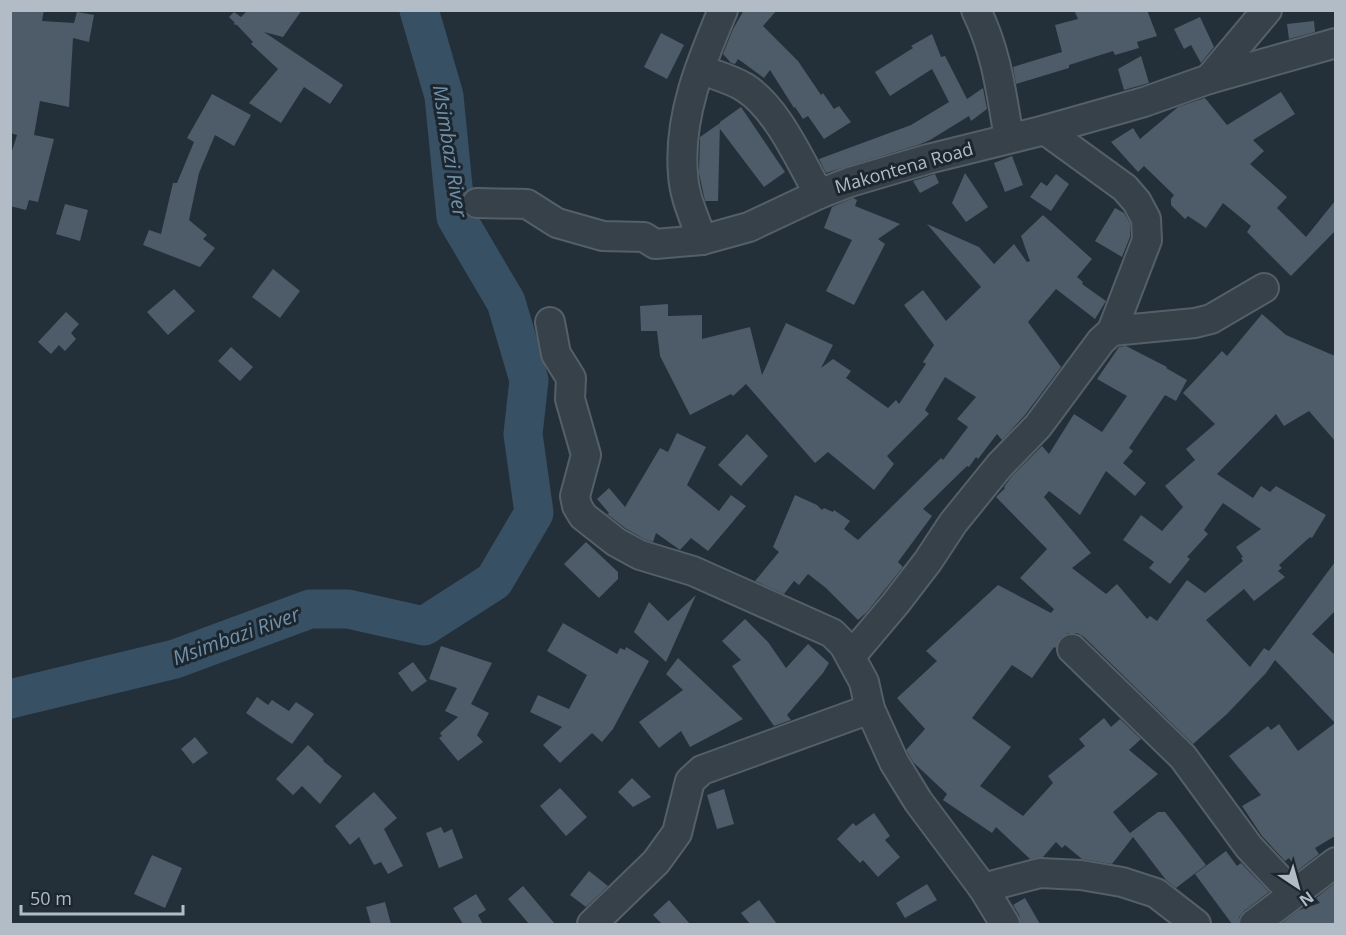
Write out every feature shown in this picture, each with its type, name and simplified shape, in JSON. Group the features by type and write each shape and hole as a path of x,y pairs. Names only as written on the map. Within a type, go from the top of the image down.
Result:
{"street":[{"path":"702,240 683,175 688,107 723,10"},
{"path":"976,10 988,35 995,58 1010,138"},
{"path":"1209,79 1267,10"},
{"name":"Makontena Road","path":"477,203 527,204 557,223 603,236 644,237 655,244 702,240 749,227 850,182 1144,102 1209,79 1335,43"},
{"path":"700,69 744,87 762,102 776,121 819,194"},
{"path":"851,656 928,561 960,514 1000,465 1038,426 1101,341 1112,331 1147,240 1146,219 1137,202 1125,188 1046,130"},
{"path":"1112,331 1195,323 1212,319 1264,288"},
{"path":"549,322 556,354 571,378 570,399 586,455 575,496 577,506 583,516 616,542 640,555 702,575 832,633 844,645 864,682 870,709 894,762 918,801 983,888 1005,924"},
{"path":"1072,649 1183,756 1249,847 1294,892"},
{"path":"592,924 656,862 677,833 690,781 695,774 870,709"},
{"path":"1254,924 1335,862"},
{"path":"983,888 1040,873 1081,875 1122,882 1156,893 1196,924"}],"building":[{"path":"10,10 44,10 42,21 74,23 77,12 94,15 89,42 73,38 69,107 40,101 34,135 54,139 38,202 29,200 26,210 10,206 10,157 17,135 10,133"},
{"path":"248,10 302,10 283,37 264,32 343,85 330,104 304,87 281,123 249,103 278,69 251,44 253,42 237,25 233,24 235,23 229,17 234,12 241,17"},
{"path":"744,10 777,10 763,26 798,61 821,95 823,93 834,109 839,106 851,122 824,139 808,116 803,119 794,108 770,70 764,78 738,59 735,64 731,63 723,54"},
{"path":"1074,10 1147,10 1157,36 1137,42 1139,48 1115,55 1113,51 1069,65 1069,68 1016,84 1013,67 1062,52 1055,25 1078,19"},
{"path":"1200,17 1214,47 1201,63 1191,45 1184,49 1174,29"},
{"path":"1314,21 1315,32 1289,39 1287,24"},
{"path":"661,33 684,45 667,79 644,67"},
{"path":"932,34 941,57 945,56 967,99 983,88 987,109 971,121 969,116 918,145 826,173 819,159 911,125 949,102 932,69 890,96 875,72"},
{"path":"1141,56 1149,83 1124,90 1118,69"},
{"path":"1281,92 1295,114 1253,140 1264,151 1250,164 1287,197 1277,208 1306,237 1335,201 1335,231 1291,276 1247,232 1251,226 1223,203 1206,228 1188,216 1185,219 1171,205 1174,195 1144,166 1138,172 1111,142 1133,128 1140,139 1178,107 1205,98 1227,125"},
{"path":"212,94 251,115 234,146 215,135 199,173 189,220 207,235 203,239 215,248 200,267 143,245 149,230 161,234 173,183 177,183 194,142 187,138"},
{"path":"741,107 785,172 764,187 720,129 720,122"},
{"path":"720,123 718,201 705,201 699,173 700,137"},
{"path":"1012,156 1023,185 1005,192 994,163"},
{"path":"965,173 988,207 966,222 952,203"},
{"path":"935,174 939,183 920,193 913,181"},
{"path":"1056,174 1069,184 1051,211 1030,197 1041,182 1047,186"},
{"path":"853,198 857,200 855,206 900,224 878,239 885,244 854,305 826,291 852,240 824,228 832,207"},
{"path":"65,204 88,210 80,241 56,234"},
{"path":"1115,208 1124,213 1130,223 1130,237 1122,257 1095,241"},
{"path":"1043,215 1092,259 1077,277 1083,282 1082,284 1106,301 1095,319 1056,289 1028,322 1061,367 1025,415 1002,440 997,434 978,459 976,457 969,467 967,466 923,509 932,516 898,562 903,567 858,620 826,588 808,574 799,585 794,581 784,594 755,581 779,552 773,547 795,495 817,505 822,510 824,508 833,512 834,510 850,521 844,529 858,540 941,458 943,460 968,427 957,419 976,397 945,377 925,410 929,414 887,456 894,464 874,490 828,452 815,463 746,384 733,396 731,394 690,415 660,356 657,331 641,331 640,306 668,304 668,316 702,315 702,339 750,327 762,375 786,323 833,345 821,368 833,359 851,371 846,378 888,408 896,400 899,404 926,364 923,362 934,345 904,305 923,290 946,321 981,287 927,224 979,247 994,264 1014,244 1027,262 1030,261 1021,236"},
{"path":"273,269 300,291 280,318 252,297"},
{"path":"174,289 195,311 168,335 147,312"},
{"path":"66,312 79,324 71,333 76,339 65,351 59,345 51,354 38,342"},
{"path":"1262,314 1286,335 1335,356 1335,441 1309,411 1284,426 1276,414 1217,474 1253,498 1261,486 1270,492 1276,486 1326,515 1312,538 1310,537 1279,565 1282,568 1278,571 1285,577 1254,601 1244,589 1206,620 1250,667 1264,648 1269,651 1335,562 1335,611 1312,634 1335,655 1335,723 1275,660 1266,673 1227,714 1193,744 1084,637 1077,633 1068,633 1060,638 1056,648 1054,647 1032,678 1012,665 972,718 1011,747 980,786 1023,816 1053,783 1048,776 1085,746 1079,739 1104,718 1111,727 1120,719 1141,739 1129,750 1158,774 1113,812 1130,833 1158,812 1165,812 1206,865 1176,888 1166,880 1133,837 1112,864 1082,859 1065,845 1062,848 1056,842 1043,857 1030,859 996,827 992,833 943,800 947,794 913,762 906,750 925,729 897,698 937,661 926,651 998,585 1051,613 1054,609 1020,578 1047,549 996,497 1012,476 1042,446 1049,454 1074,414 1102,432 1127,396 1097,379 1119,347 1126,346 1187,380 1176,401 1165,395 1129,448 1133,451 1123,463 1146,483 1135,496 1106,471 1080,515 1049,491 1044,497 1091,553 1072,568 1106,594 1117,584 1147,619 1150,616 1157,621 1187,580 1205,593 1243,561 1236,547 1261,529 1223,503 1204,530 1208,534 1187,557 1190,559 1170,584 1149,568 1154,562 1123,540 1141,515 1162,531 1183,507 1165,486 1195,460 1186,449 1215,424 1183,393 1222,351 1227,356"},
{"path":"231,347 253,367 240,381 218,361"},
{"path":"677,433 706,447 687,485 719,511 731,495 746,506 708,551 691,538 680,550 656,533 653,542 646,540 607,514 609,513 597,499 609,488 625,507 660,448 668,452"},
{"path":"747,434 768,456 741,486 718,465"},
{"path":"586,542 618,572 618,579 599,598 564,564"},
{"path":"696,595 666,662 634,632 649,602 668,621"},
{"path":"745,619 768,642 786,668 808,644 829,663 787,715 791,720 774,726 732,666 741,660 722,641"},
{"path":"563,623 617,654 620,648 625,650 626,647 649,661 613,729 602,742 592,733 560,763 543,745 562,727 530,712 538,695 569,709 587,675 547,651"},
{"path":"441,646 492,663 471,704 489,713 477,735 483,742 458,761 439,738 442,736 440,733 458,717 445,711 457,688 429,679"},
{"path":"678,658 743,719 690,747 681,731 659,748 639,722 683,690 666,674"},
{"path":"413,662 427,681 412,692 398,673"},
{"path":"257,697 268,705 272,700 289,711 296,702 314,714 292,744 246,713"},
{"path":"1335,723 1335,836 1315,848 1319,854 1297,871 1289,858 1285,861 1262,836 1242,806 1261,795 1229,756 1268,726 1271,730 1279,724 1298,751"},
{"path":"195,737 208,753 193,764 181,749"},
{"path":"308,745 342,776 320,804 302,786 293,795 276,779"},
{"path":"632,778 651,797 633,807 618,792"},
{"path":"560,788 587,817 566,836 540,806"},
{"path":"724,789 734,824 717,829 707,795"},
{"path":"374,792 397,818 384,829 403,866 388,874 381,862 374,865 359,837 350,845 335,826"},
{"path":"874,813 890,836 885,840 900,857 878,877 863,860 860,863 837,839 853,823 856,826"},
{"path":"441,827 444,833 452,829 463,858 439,868 426,833"},
{"path":"1226,851 1237,866 1241,863 1269,892 1244,911 1239,917 1238,924 1232,924 1195,874"},
{"path":"152,855 182,868 165,908 134,894"},
{"path":"589,871 608,886 586,907 570,895"},
{"path":"1335,883 1335,924 1281,924 1299,910 1320,903 1316,898"},
{"path":"927,884 937,900 905,918 896,903"},
{"path":"523,886 555,924 529,924 508,899"},
{"path":"476,894 486,910 478,915 483,924 463,924 453,908"},
{"path":"1025,898 1040,924 1021,924 1013,905"},
{"path":"669,900 690,924 662,924 653,915"},
{"path":"759,900 777,924 750,924 741,913"},
{"path":"385,902 391,924 371,924 366,907"}],"waterway":[{"name":"Msimbazi River","path":"10,699 175,659 310,609 348,609 424,626 494,581 534,513 523,434 529,380 506,302 456,217 444,96 419,10"}]}
